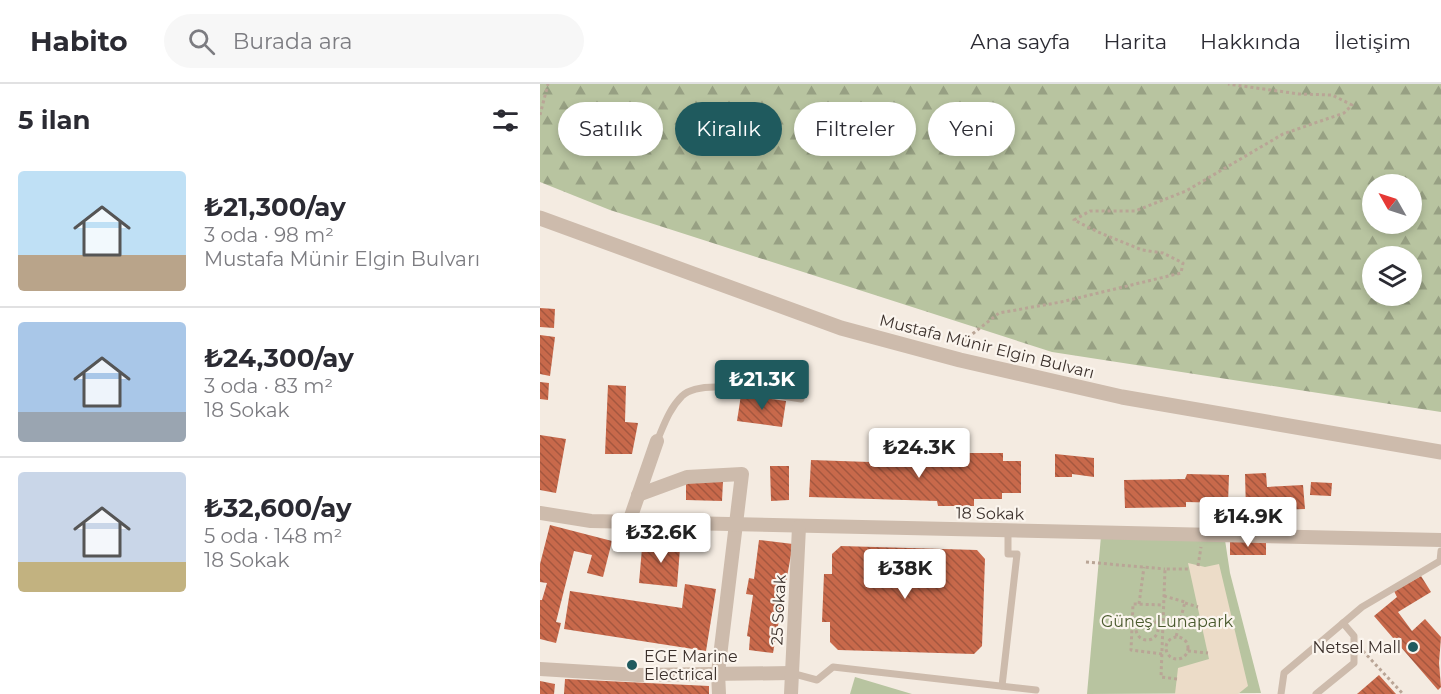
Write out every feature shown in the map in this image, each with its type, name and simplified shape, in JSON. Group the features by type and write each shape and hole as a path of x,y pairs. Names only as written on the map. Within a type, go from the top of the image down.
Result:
{"street":[{"name":"Mustafa Münir Elgin Bulvarı","path":"540,218 841,328 960,360 1122,398 1441,452"},
{"path":"629,522 657,441"},
{"path":"638,495 687,477 742,474 718,673 719,694"},
{"name":"18 Sokak","path":"540,513 591,521 1441,540"},
{"name":"25 Sokak","path":"791,694 790,674 799,527"},
{"path":"540,669 638,675 790,674"}],"lane":[{"path":"657,441 669,413 683,395 695,388 732,389 801,399"},
{"path":"1002,686 1017,554 1008,555 1008,530"},
{"path":"1281,694 1284,674 1343,624 1396,585 1440,561 1441,551"},
{"path":"1316,694 1354,663 1354,636 1343,624"},
{"path":"790,674 817,680 833,667 1036,690"}],"path":[{"path":"540,115 548,84"},
{"path":"960,360 966,339 999,313 1072,300 1181,273 1183,263 1163,253 1142,250 1074,220 1090,211 1135,211 1186,190 1283,134 1344,114 1352,105 1332,95 1299,94 1228,84"},
{"path":"1086,562 1189,569"},
{"path":"1139,604 1144,567"},
{"path":"1134,628 1139,637 1146,640 1156,635 1160,628 1164,605 1165,569"},
{"path":"1164,596 1198,607"},
{"path":"1176,637 1185,602"},
{"path":"1162,654 1131,650 1134,628 1133,604 1164,605"},
{"path":"1134,628 1140,620 1146,618 1153,620 1160,628 1164,646 1167,653 1176,659 1184,657 1188,651 1186,641 1176,637 1170,640 1164,646 1162,654 1161,677 1177,679"},
{"path":"1354,641 1403,694"},
{"path":"1188,651 1208,653"}],"green space":[{"path":"540,84 1441,84 1441,412 1052,352 610,210 540,182"},
{"name":"Güneş Lunapark","path":"1101,536 1225,540 1230,573 1261,693 1087,694"},
{"path":"855,677 912,694 850,694"}],"shaded area":[{"path":"1188,563 1205,567 1219,564 1248,686 1238,694 1175,694 1178,668 1209,659"}],"building":[{"path":"540,308 555,309 554,328 540,327"},
{"path":"540,335 555,337 550,376 540,374"},
{"path":"748,369 805,382 802,392 745,379"},
{"path":"540,382 549,383 548,400 540,399"},
{"path":"608,385 626,386 625,422 638,423 632,454 605,454"},
{"path":"741,395 786,401 782,427 737,421"},
{"path":"540,435 566,439 556,493 540,490"},
{"path":"938,453 1003,453 1003,461 1021,461 1021,493 1002,493 1002,499 974,499 974,506 938,506 937,501 809,497 811,460 929,464 929,458 938,458"},
{"path":"1055,454 1094,458 1094,477 1072,474 1072,477 1055,477"},
{"path":"770,466 789,466 789,500 771,501"},
{"path":"1266,473 1267,487 1303,485 1305,509 1246,511 1245,474"},
{"path":"1187,474 1229,475 1228,503 1186,502 1186,507 1125,508 1124,480 1185,479"},
{"path":"686,479 723,481 722,501 686,500"},
{"path":"1311,482 1332,483 1331,496 1310,495"},
{"path":"550,525 612,541 603,577 587,573 592,555 574,551 556,622 561,623 556,643 540,639 540,600 542,600 547,583 540,582 540,564"},
{"path":"669,534 681,535 677,587 639,583 642,548 667,550"},
{"path":"759,540 793,544 773,653 749,650 750,637 747,636 753,595 746,594 749,578 754,579"},
{"path":"1230,541 1266,542 1266,555 1230,555"},
{"path":"841,546 977,550 985,559 982,646 974,654 838,650 830,642 830,622 822,622 824,574 832,574 832,554"},
{"name":"Netsel Mall","path":"1421,576 1431,592 1398,612 1412,631 1425,619 1441,637 1439,663 1441,687 1438,690 1374,616 1397,597 1394,591"},
{"path":"685,584 716,589 706,651 564,629 570,591 682,608"},
{"path":"1379,675 1396,694 1357,694"},
{"path":"565,679 709,686 709,694 564,694"},
{"path":"540,681 555,684 554,694 540,694"}],"place":[{"name":"Netsel Mall","path":"1413,647"},
{"name":"EGE Marine Electrical","path":"632,665"}]}
